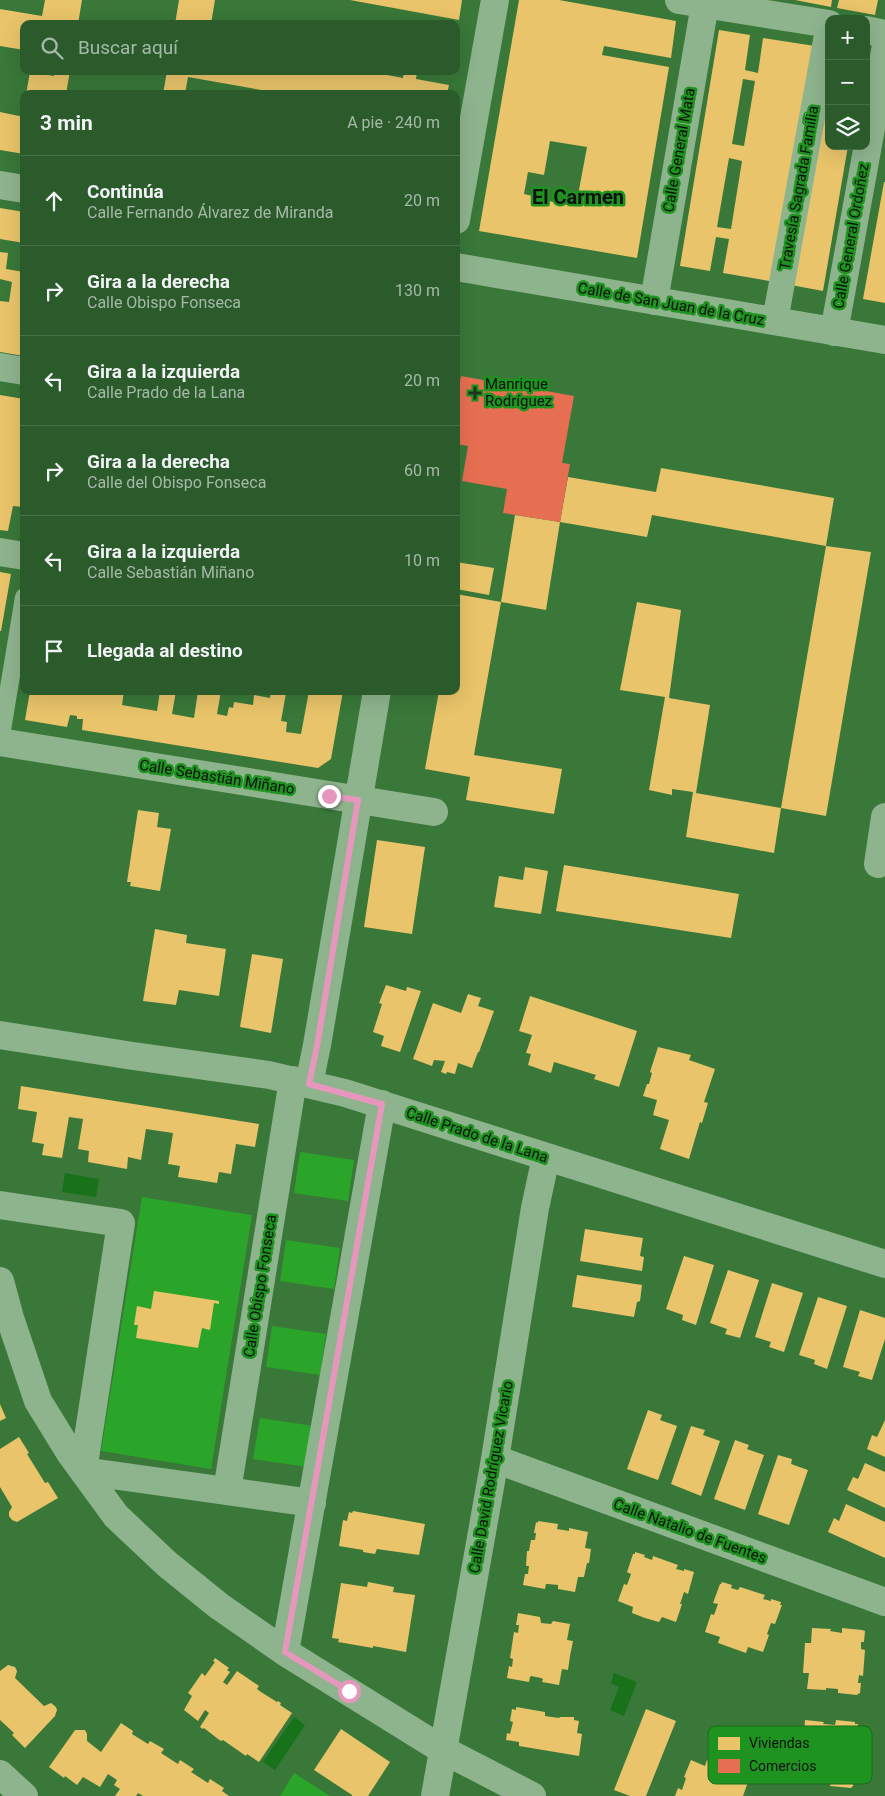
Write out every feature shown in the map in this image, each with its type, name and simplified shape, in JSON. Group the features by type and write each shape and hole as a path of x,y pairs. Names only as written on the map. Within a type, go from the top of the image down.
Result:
{"street":[{"path":"460,197 495,0"},
{"path":"696,1 825,23"},
{"name":"Calle General Mata","path":"654,301 696,1"},
{"path":"870,31 885,34"},
{"name":"Travesía Sagrada Familia","path":"775,322 825,46"},
{"name":"Calle General Ordoñez","path":"834,332 885,51"},
{"path":"0,185 20,188"},
{"name":"Calle de San Juan de la Cruz","path":"460,268 885,340"},
{"path":"0,367 20,370"},
{"path":"0,552 20,555"},
{"name":"Calle Obispo Fonseca","path":"227,1491 301,1082 317,1046 376,695"},
{"name":"Calle Sebastián Miñano","path":"0,742 434,812"},
{"path":"878,864 885,817"},
{"name":"Calle Prado de la Lana","path":"0,1035 269,1075 301,1082 382,1104 885,1264"},
{"path":"285,1652 382,1104"},
{"name":"Calle David Rodríguez Vicario","path":"435,1796 495,1459 534,1208 546,1157"},
{"path":"0,1206 121,1223 83,1471"},
{"path":"0,1281 10,1318 38,1401 83,1471 116,1516 167,1564 219,1606 285,1652 443,1750 532,1796"},
{"name":"Calle Natalio de Fuentes","path":"495,1459 885,1602"},
{"path":"83,1471 312,1503"},
{"path":"0,1774 24,1796"}],"lane":[{"path":"0,742 20,621"}],"shaded area":[{"path":"300,1152 354,1160 348,1201 294,1193"},
{"path":"65,1173 99,1179 96,1197 62,1192"},
{"path":"142,1197 252,1215 211,1469 101,1451"},
{"path":"286,1240 340,1248 334,1289 280,1281"},
{"path":"272,1326 326,1334 320,1375 266,1367"},
{"path":"260,1418 314,1426 308,1467 253,1459"},
{"path":"614,1673 637,1682 624,1716 610,1710 619,1687 611,1683"},
{"path":"294,1717 305,1725 275,1770 263,1762"},
{"path":"294,1773 330,1796 280,1796"}],"building: Viviendas":[{"path":"45,0 82,0 79,20 20,20 20,49 0,46 0,9 42,16"},
{"path":"179,0 215,0 212,20 176,20"},
{"path":"350,0 462,0 459,20"},
{"path":"519,0 559,0 676,21 671,58 604,46 602,55 669,67 637,258 479,231","holes":["550,141 587,147 576,206 543,200 542,198 524,194 528,172 544,175"]},
{"path":"795,0 832,0 831,7"},
{"path":"839,0 878,0 875,15 837,8"},
{"path":"719,30 750,35 745,70 758,73 763,38 815,46 775,282 723,273 729,239 716,237 710,271 680,266","holes":["743,79 755,81 744,146 732,144","729,158 742,161 731,229 717,227"]},
{"path":"29,75 69,75 67,90 27,90"},
{"path":"166,75 387,75 403,78 403,75 417,75 416,79 449,85 448,90 261,90 188,77 186,90 164,90"},
{"path":"825,98 825,150 847,150 823,291 791,285"},
{"path":"0,112 20,116 20,153 0,150"},
{"path":"885,182 885,303 863,299"},
{"path":"0,208 20,211 20,242 0,239"},
{"path":"0,252 8,253 6,269 20,271 20,355 0,352 0,301 9,302 12,282 0,279"},
{"path":"0,395 20,398 20,507 13,506 8,531 0,530"},
{"path":"661,468 834,498 826,546 652,515 647,537 560,522 568,477 656,492"},
{"path":"515,515 560,522 546,610 501,602"},
{"path":"826,546 871,552 826,816 781,808"},
{"path":"460,563 494,568 489,595 460,590"},
{"path":"0,572 11,574 1,631 0,631"},
{"path":"460,595 501,602 474,755 562,769 554,814 466,800 470,777 425,769 438,695 460,695"},
{"path":"637,602 681,610 669,698 710,705 696,793 781,808 774,853 686,837 693,792 672,789 672,795 649,790 665,697 620,690"},
{"path":"29,695 123,695 122,705 157,711 159,695 175,695 172,714 194,718 197,695 220,695 217,714 227,716 229,707 233,708 234,702 253,705 254,695 270,698 270,695 286,695 281,721 287,722 286,732 301,734 308,695 342,695 331,759 318,768 82,730 83,719 77,719 77,716 70,715 67,727 25,720"},
{"path":"138,810 159,813 157,827 171,829 160,891 130,886 131,882 127,882"},
{"path":"377,840 425,847 412,934 364,927"},
{"path":"564,865 739,894 731,938 556,911"},
{"path":"525,867 548,871 541,914 494,907 499,876 523,880"},
{"path":"155,929 187,935 186,943 226,949 219,996 179,990 176,1005 143,1001"},
{"path":"252,954 283,959 271,1033 240,1027"},
{"path":"386,985 406,991 407,987 421,991 400,1052 381,1046 384,1036 373,1032 382,1004 379,1003"},
{"path":"468,994 481,998 478,1006 494,1011 472,1068 458,1063 455,1074 447,1072 446,1074 441,1072 445,1061 434,1060 432,1066 413,1059 433,1003 461,1013"},
{"path":"530,996 637,1031 619,1087 594,1079 596,1075 554,1062 551,1073 528,1065 531,1054 526,1053 532,1035 519,1031"},
{"path":"658,1047 691,1055 689,1060 715,1069 704,1102 708,1103 689,1159 660,1149 669,1120 653,1115 657,1100 643,1096 647,1084 649,1084 652,1073 650,1072"},
{"path":"21,1086 259,1124 255,1147 236,1144 231,1174 219,1172 217,1183 178,1177 180,1166 168,1164 173,1133 146,1129 141,1160 128,1157 127,1169 88,1162 89,1151 78,1149 83,1119 69,1117 62,1158 42,1155 44,1144 32,1142 37,1112 18,1109"},
{"path":"585,1229 643,1238 640,1256 644,1257 642,1271 580,1261"},
{"path":"684,1256 714,1265 696,1325 682,1320 683,1315 666,1309"},
{"path":"728,1270 759,1280 740,1338 725,1334 727,1329 710,1323"},
{"path":"577,1275 642,1285 640,1301 637,1302 634,1317 572,1307"},
{"path":"772,1283 803,1293 784,1352 769,1347 771,1342 755,1337"},
{"path":"154,1291 219,1301 219,1304 214,1303 210,1330 202,1328 198,1348 136,1338 138,1325 134,1325 137,1306 151,1309"},
{"path":"818,1297 847,1306 827,1369 814,1364 815,1360 799,1355"},
{"path":"860,1310 885,1318 885,1339 872,1380 858,1376 860,1372 843,1367"},
{"path":"0,1404 6,1418 0,1421"},
{"path":"648,1410 662,1415 660,1420 677,1426 658,1480 627,1469"},
{"path":"885,1420 885,1457 867,1449 872,1435 877,1437"},
{"path":"691,1426 705,1430 703,1435 720,1441 701,1496 671,1484"},
{"path":"19,1437 45,1483 48,1482 58,1498 17,1522 9,1516 12,1507 0,1487 0,1449"},
{"path":"735,1440 749,1445 747,1449 764,1455 745,1510 714,1499"},
{"path":"778,1455 792,1459 791,1464 808,1470 789,1525 758,1514"},
{"path":"865,1463 885,1472 885,1508 847,1490 853,1477 858,1479"},
{"path":"846,1504 885,1522 885,1558 828,1532 834,1518 839,1521"},
{"path":"353,1511 425,1524 419,1555 377,1549 375,1554 339,1546 343,1520 347,1521 349,1512 352,1513"},
{"path":"538,1521 558,1524 557,1529 569,1531 569,1528 588,1532 585,1548 591,1549 589,1563 587,1563 584,1577 578,1577 575,1592 558,1589 558,1585 546,1584 545,1589 523,1585 529,1566 526,1566 527,1551 529,1551 531,1540 535,1540 536,1533 534,1533 536,1522 538,1523"},
{"path":"635,1552 645,1555 644,1557 652,1560 653,1556 678,1565 676,1569 694,1572 688,1594 684,1592 676,1622 662,1617 659,1622 645,1618 632,1613 633,1607 618,1601 624,1584 627,1585 631,1574 627,1572"},
{"path":"368,1582 394,1587 393,1592 415,1595 406,1652 338,1642 339,1639 332,1638 341,1583 367,1587"},
{"path":"722,1582 732,1585 731,1588 738,1590 740,1587 765,1595 763,1599 781,1602 780,1605 782,1605 775,1624 771,1623 767,1634 769,1635 763,1652 748,1647 746,1653 718,1643 720,1637 705,1632 711,1614 714,1615 718,1604 713,1603"},
{"path":"518,1613 540,1617 541,1623 551,1624 553,1621 570,1624 567,1640 573,1641 568,1670 562,1669 559,1685 542,1682 543,1679 531,1676 529,1682 507,1678 509,1666 512,1667 513,1659 510,1658 514,1632 518,1633 519,1625 516,1625"},
{"path":"812,1628 831,1629 830,1631 842,1633 842,1628 865,1631 864,1642 861,1642 861,1649 865,1650 863,1676 859,1675 858,1683 861,1683 860,1693 857,1695 838,1693 838,1689 826,1688 826,1690 807,1689 809,1673 803,1673 805,1643 811,1643"},
{"path":"215,1658 229,1668 227,1670 230,1672 223,1682 227,1685 237,1671 259,1686 257,1689 281,1703 280,1705 292,1713 259,1762 200,1727 209,1713 205,1710 198,1721 184,1710 192,1696 188,1693 202,1673 205,1676 215,1662 213,1661"},
{"path":"8,1665 15,1667 17,1671 15,1678 44,1706 51,1703 57,1710 55,1716 25,1748 12,1735 14,1733 0,1720 0,1671"},
{"path":"516,1707 545,1712 545,1716 559,1718 574,1717 574,1720 579,1721 577,1733 582,1734 579,1756 519,1746 519,1742 506,1740 507,1733 510,1734 513,1722 510,1721 512,1709 516,1710"},
{"path":"646,1709 676,1721 646,1796 630,1796 614,1790"},
{"path":"805,1720 835,1725 836,1720 858,1724 858,1726 805,1726"},
{"path":"121,1723 133,1731 132,1734 148,1744 150,1741 164,1749 161,1753 178,1764 180,1760 194,1769 191,1772 208,1783 210,1779 224,1788 222,1791 229,1796 143,1796 138,1793 136,1796 115,1796 120,1789 114,1785 117,1780 108,1774 100,1787 83,1777 77,1785 49,1767 75,1730 85,1730 87,1741 101,1752"},
{"path":"341,1729 390,1762 368,1796 352,1796 314,1770"},
{"path":"691,1760 705,1766 707,1760 708,1784 747,1784 743,1796 675,1796 678,1788 682,1790 686,1778 684,1777"},
{"path":"830,1784 853,1784 851,1788 830,1786"}],"building: Comercios":[{"path":"461,376 574,396 562,463 570,464 560,522 503,513 507,489 462,481 468,446 460,445"}],"place":[{"name":"Manrique Rodríguez","path":"475,393"}],"district":[{"name":"El Carmen","path":"578,197"}],"route":[{"path":"329,796 358,800 309,1084 382,1104 285,1652 349,1691"}]}
